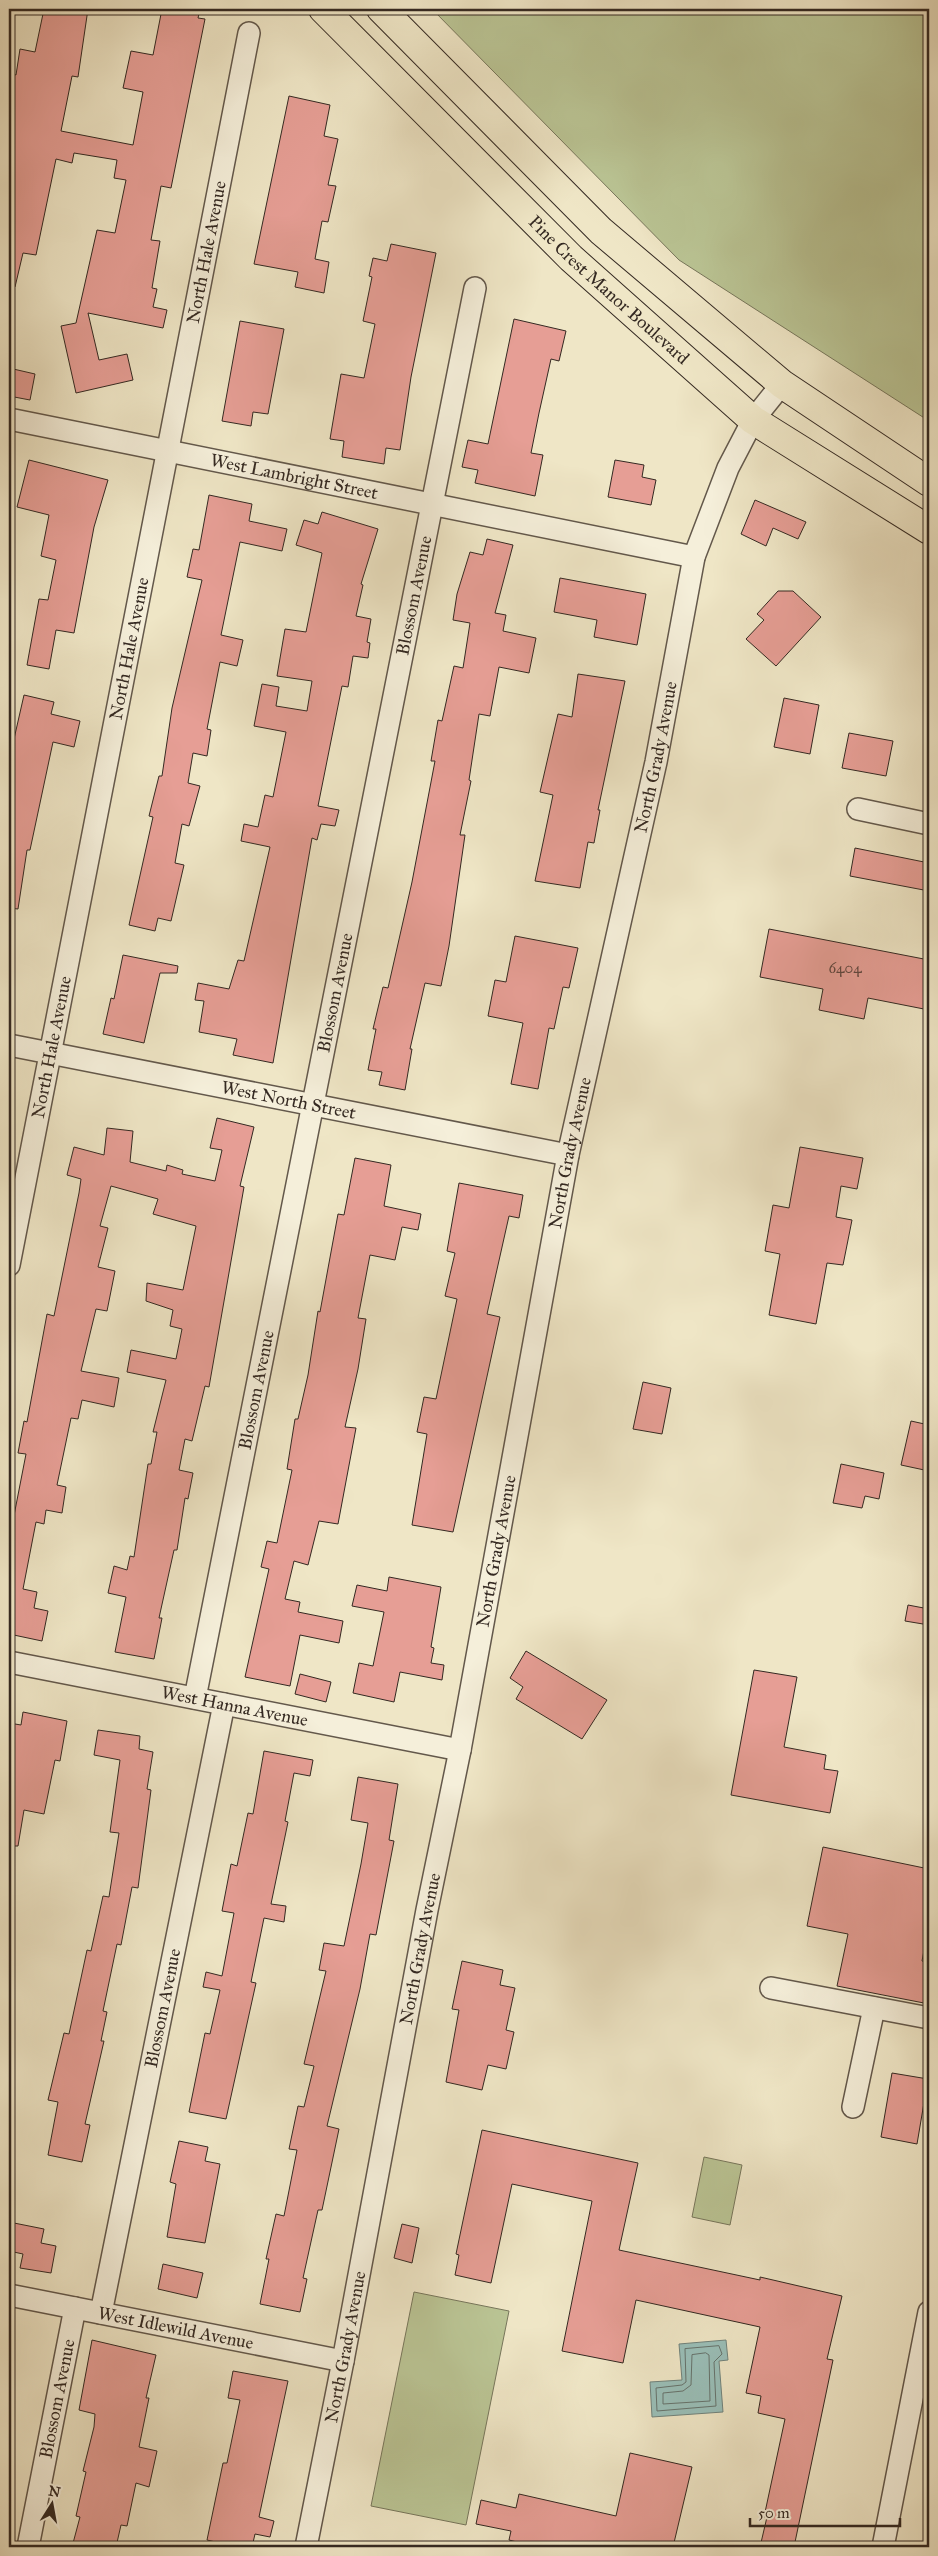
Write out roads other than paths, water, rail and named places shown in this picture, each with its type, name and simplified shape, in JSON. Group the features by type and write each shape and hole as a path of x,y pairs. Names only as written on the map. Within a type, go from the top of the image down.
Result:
{"main road":[{"name":"Pine Crest Manor Boulevard","path":"323,9 571,258 753,420 929,530"},
{"path":"381,9 601,230 782,384 929,482"}],"street":[{"name":"North Hale Avenue","path":"9,1265 249,33"},
{"name":"Blossom Avenue","path":"195,1698 475,288"},
{"name":"North Grady Avenue","path":"306,2547 343,2361 427,1910 460,1750 568,1155 656,762 694,557 728,468 753,420 782,384"},
{"name":"West Lambright Street","path":"9,419 694,557"},
{"path":"858,809 929,824"},
{"name":"West North Street","path":"9,1046 568,1155"},
{"name":"West Hanna Avenue","path":"9,1662 460,1750"},
{"name":"Blossom Avenue","path":"101,2313 224,1704"},
{"path":"771,1988 929,2018"},
{"path":"853,2107 874,2008"},
{"name":"West Idlewild Avenue","path":"9,2295 343,2361"},
{"name":"Blossom Avenue","path":"28,2547 76,2308"},
{"path":"883,2547 922,2396 929,2312"}],"water":[{"path":"726,2340 728,2360 719,2361 723,2412 652,2417 650,2382 682,2380 679,2344"}]}
